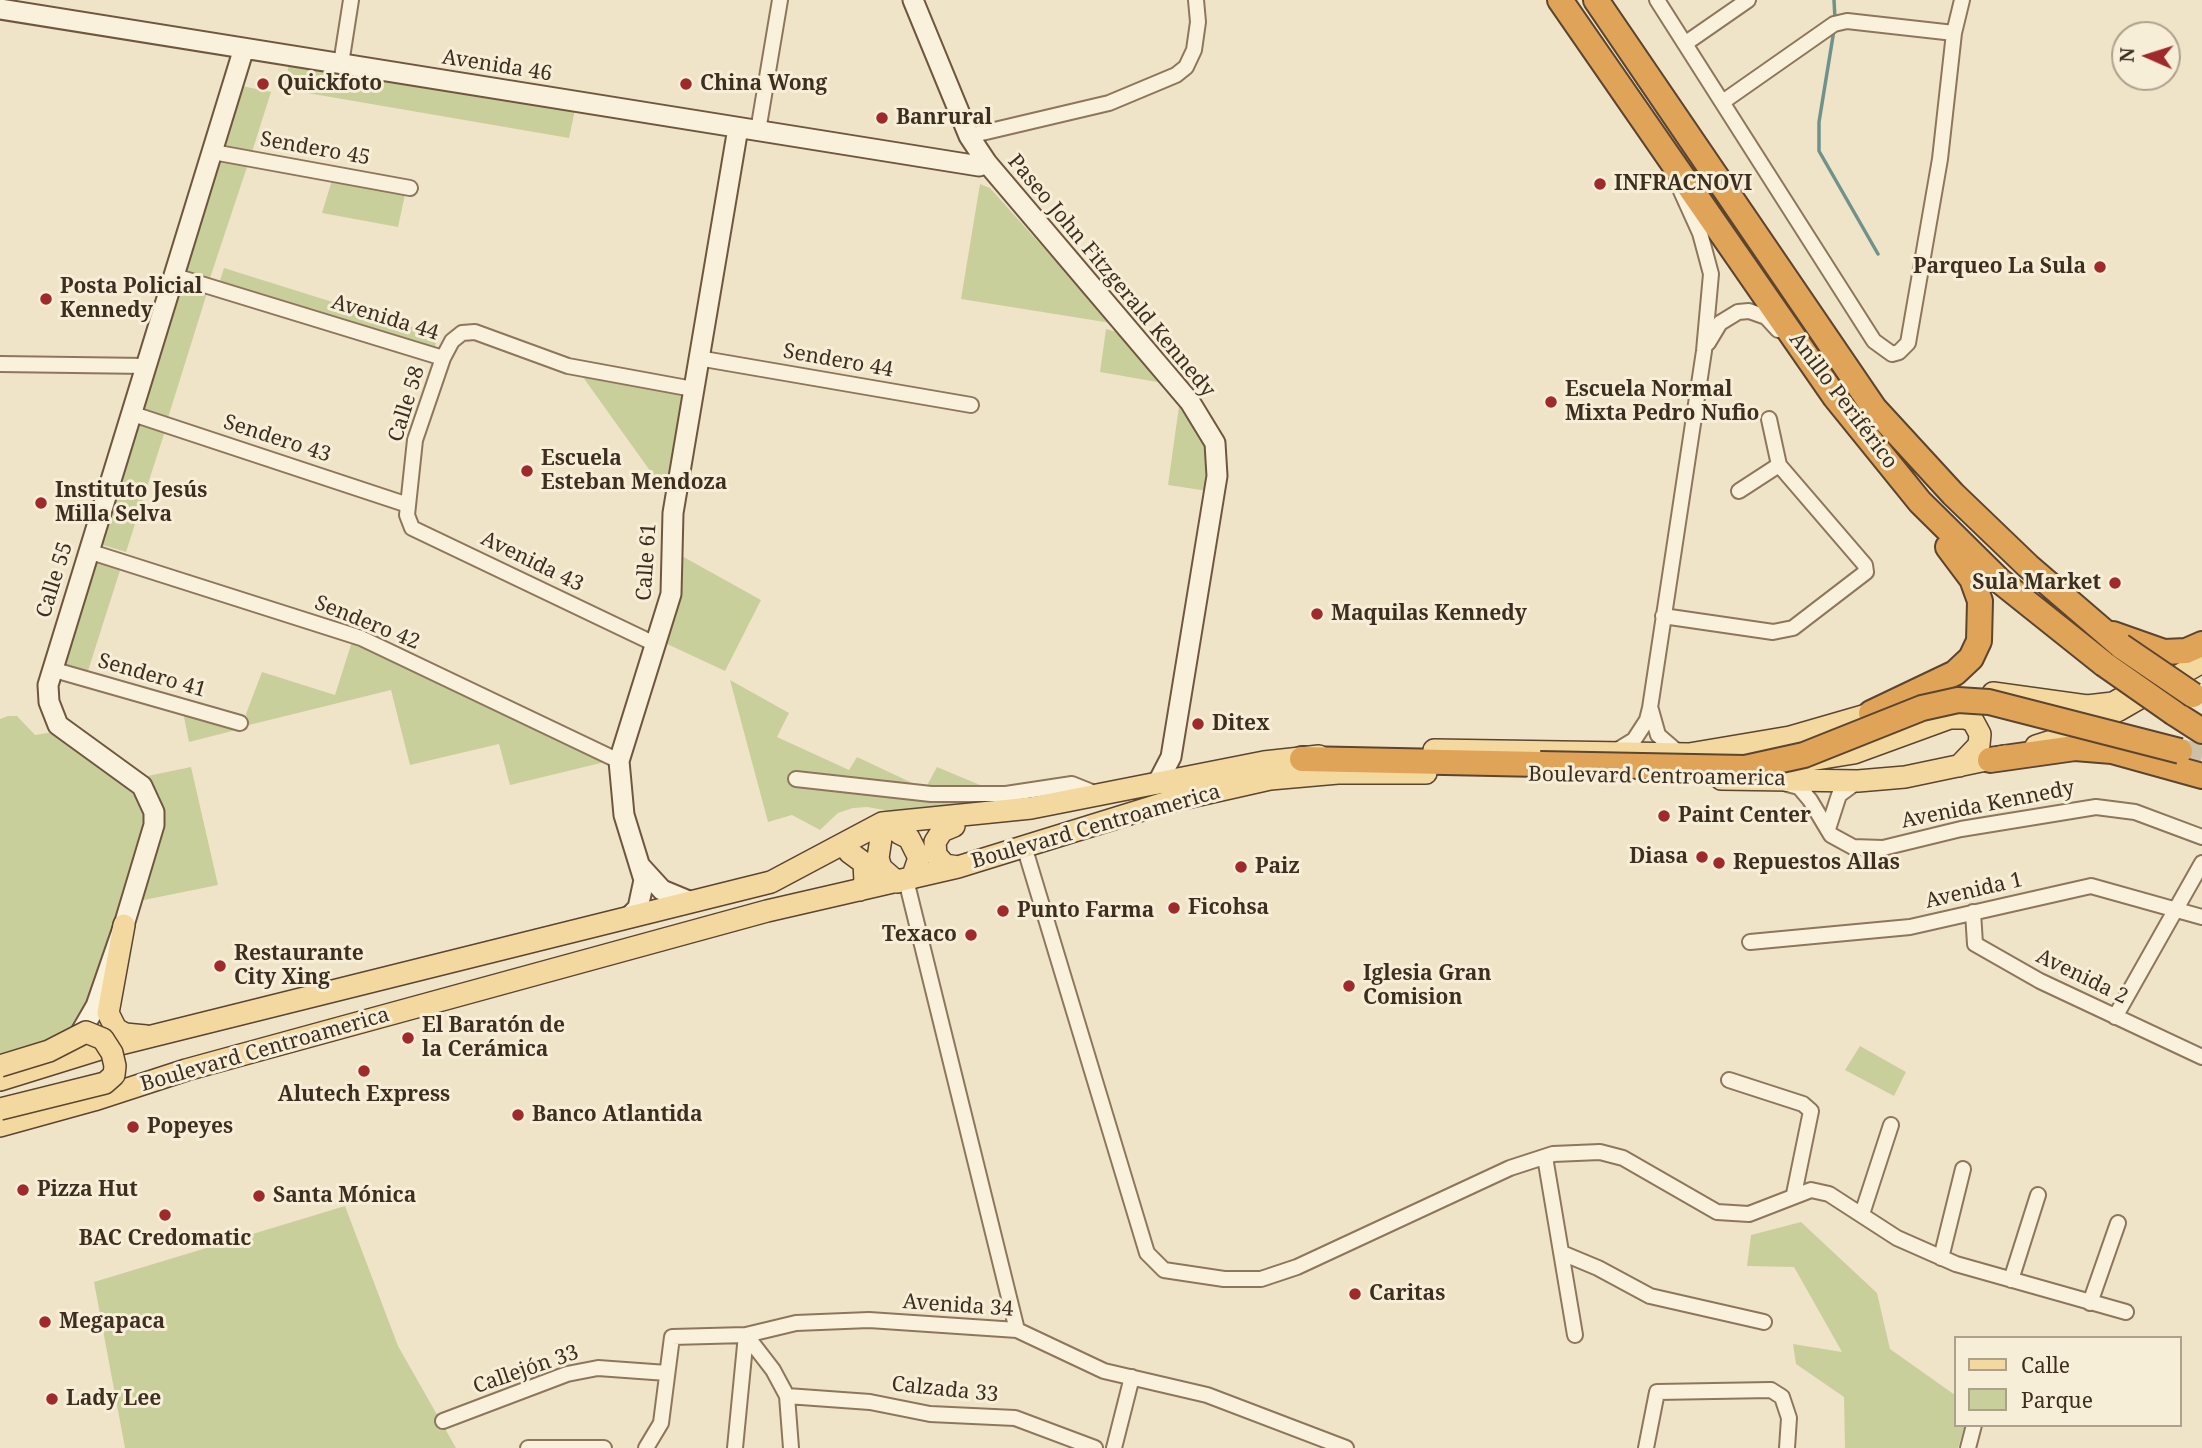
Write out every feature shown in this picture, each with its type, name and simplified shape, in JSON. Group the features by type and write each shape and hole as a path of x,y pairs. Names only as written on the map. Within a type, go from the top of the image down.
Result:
{"highway":[{"name":"Anillo Periférico","path":"1560,0 1835,397 1920,502 2000,581 2113,655 2197,698"},
{"name":"Anillo Periférico","path":"1596,0 1874,408 1954,494 2099,629 2113,655 2174,713 2202,731"},
{"path":"1871,713 1955,673 1971,658 1979,640 1980,601 1972,579 1920,502"},
{"path":"2099,629 2164,652 2186,651 2202,646"},
{"path":"1302,759 1745,768 1804,755 1922,708 1958,700 1989,702 2180,751"},
{"path":"1990,760 2075,748 2112,751 2202,776"}],"main road":[{"name":"Boulevard Centroamerica","path":"0,1080 175,1031 771,882 882,823 998,813 1102,796 1276,760 1302,759 1349,751 1684,754 1778,740 1960,691 2087,706 2113,704 2202,646"},
{"name":"Boulevard Centroamerica","path":"0,1126 94,1100 186,1069 767,911 958,867 1168,802 1284,777 1388,773 1858,781 1905,777 1990,760 2058,739 2119,710 2202,662"},
{"path":"1684,754 1726,759 1810,761 1854,753 1950,718 1965,718 1973,721 1980,734 1979,746 1959,766"},
{"path":"771,882 800,876 890,835 1091,807 1146,792 1170,780"},
{"path":"954,827 942,831 935,842 936,855 945,865 958,867"},
{"path":"890,835 909,838 919,858 905,880 881,868 877,858 890,835"},
{"path":"849,852 864,863 867,872 860,890"},
{"path":"124,925 109,996 110,1020 125,1034 141,1037 175,1031"},
{"path":"0,1066 49,1051 81,1032 91,1032 103,1038 116,1066 114,1075 105,1083 0,1109"}],"street":[{"path":"341,64 351,0"},
{"path":"758,131 780,0"},
{"name":"Paseo John Fitzgerald Kennedy","path":"913,0 969,136 987,163 1190,402 1215,443 1217,476 1171,757 1170,780"},
{"path":"969,136 1109,103 1176,75 1186,67 1194,50 1198,22 1196,0"},
{"path":"1657,0 1724,101 1874,341 1885,351 1899,352 1908,343 1940,159 1954,33 1962,0"},
{"path":"1686,43 1748,0"},
{"name":"Avenida 46","path":"0,9 979,166 987,163"},
{"path":"1724,101 1834,24 1847,21 1954,33"},
{"name":"Calle 55","path":"81,1032 96,1006 154,825 151,801 142,786 58,725 49,702 51,669 133,414 244,48"},
{"name":"Calle 61","path":"629,917 638,908 643,894 641,866 624,815 619,761 671,594 673,513 738,128"},
{"name":"Sendero 45","path":"213,152 410,188"},
{"path":"1614,752 1634,740 1647,720 1650,708 1711,291 1708,257 1663,152"},
{"name":"Avenida 44","path":"175,276 443,358 452,341 462,333 475,332 568,366 694,389"},
{"path":"1704,351 1727,316 1749,311 1766,317 1808,358"},
{"name":"Calle 58","path":"408,505 417,431 443,358"},
{"name":"Sendero 44","path":"698,358 971,405"},
{"path":"0,364 146,366"},
{"name":"Sendero 43","path":"133,414 408,505"},
{"path":"1663,617 1773,632 1793,628 1866,572 1865,565 1780,465 1769,419"},
{"path":"1739,491 1780,465"},
{"name":"Avenida 43","path":"408,505 407,515 412,528 657,645"},
{"name":"Sendero 42","path":"88,551 361,638 619,761"},
{"name":"Sendero 41","path":"51,669 240,723"},
{"path":"1650,708 1658,735 1684,754"},
{"path":"1170,780 1171,757"},
{"path":"796,779 931,794 1006,794 1072,784 1102,796"},
{"name":"Avenida Kennedy","path":"1776,780 1799,787 1828,829 1844,845 1883,848 1961,829 2096,807 2135,812 2202,837"},
{"path":"1828,829 1839,795 1858,781"},
{"path":"1024,846 1147,1253 1164,1270 1224,1279 1261,1279 1297,1267 1510,1168 1545,1157 1600,1152 1623,1158 1717,1212 1749,1214 1794,1194 1811,1190 1829,1194 1897,1238 1941,1258 2126,1312"},
{"path":"2115,1017 2202,863"},
{"name":"Calle 61","path":"641,866 662,890 691,902"},
{"path":"905,880 1017,1329"},
{"name":"Avenida 1","path":"1750,942 1910,927 2091,886 2202,917"},
{"name":"Avenida 2","path":"1973,912 1975,944 2040,981 2202,1057"},
{"path":"96,1006 103,1038"},
{"path":"1729,1080 1803,1104 1811,1111 1794,1194"},
{"path":"1862,1214 1891,1125"},
{"path":"1545,1157 1575,1335"},
{"path":"1941,1258 1963,1169"},
{"path":"2011,1280 2038,1195"},
{"path":"2090,1303 2118,1223"},
{"path":"1562,1253 1598,1268 1650,1296 1764,1322"},
{"name":"Avenida 34","path":"667,1373 672,1336 746,1335 796,1323 830,1320 1017,1329 1104,1371 1207,1395 1346,1448"},
{"path":"746,1335 773,1370 787,1396 791,1448"},
{"path":"735,1448 746,1335"},
{"name":"Callejón 33","path":"443,1421 567,1374 598,1368 667,1373"},
{"path":"646,1448 661,1423 667,1373"},
{"path":"1114,1448 1132,1377"},
{"path":"1646,1448 1657,1392 1771,1390 1782,1397 1789,1419 1787,1448"},
{"name":"Calzada 33","path":"787,1396 870,1402 930,1413 1015,1418 1095,1448"},
{"path":"1968,1448 1973,1427"},
{"path":"528,1448 604,1448"}],"green space":[{"path":"289,63 575,110 569,138 284,89"},
{"path":"237,85 271,92 251,155 217,149"},
{"path":"215,157 249,161 209,281 180,273"},
{"path":"333,177 406,190 398,227 322,213"},
{"path":"980,184 990,188 1111,323 961,299"},
{"path":"224,268 438,335 434,351 219,284"},
{"path":"177,285 207,293 167,421 139,412"},
{"path":"1106,329 1120,333 1163,383 1100,372"},
{"path":"580,373 688,393 671,500"},
{"path":"1180,399 1203,439 1207,456 1208,491 1168,485"},
{"path":"137,419 166,428 126,552 96,543"},
{"path":"93,551 123,561 87,674 57,664"},
{"path":"680,555 761,600 725,671 665,643"},
{"path":"355,632 609,761 510,785 499,744 410,765 391,690 249,725 246,714 262,672 335,695"},
{"path":"730,680 789,713 777,737 849,770 857,757 925,789 937,767 1004,795 997,809 902,813 867,807 853,808 838,813 820,830 792,815 768,822"},
{"path":"182,707 243,719 244,728 189,742"},
{"path":"17,716 35,735 54,732 63,742 134,788 148,821 96,990 78,1020 58,1039 0,1056 0,719"},
{"path":"191,767 218,885 139,901 157,852 163,817 160,797 143,777"},
{"path":"1860,1046 1906,1072 1894,1096 1845,1070"},
{"path":"345,1206 398,1346 456,1448 125,1448 94,1282"},
{"path":"1801,1222 1877,1293 1890,1349 1954,1394 1954,1427 1964,1427 1958,1448 1845,1448 1844,1397 1796,1364 1793,1344 1842,1352 1794,1267 1747,1266 1751,1235"}],"waterway":[{"path":"1834,0 1835,19"},
{"path":"1834,30 1819,122 1819,151 1878,254"}],"tunnel":[{"path":"2180,751 2202,756"}],"place":[{"name":"Quickfoto","path":"263,84"},
{"name":"China Wong","path":"686,84"},
{"name":"Banrural","path":"882,118"},
{"name":"INFRACNOVI","path":"1600,184"},
{"name":"Parqueo La Sula","path":"2100,267"},
{"name":"Posta Policial Kennedy","path":"46,299"},
{"name":"Escuela Normal Mixta Pedro Nufio","path":"1551,402"},
{"name":"Escuela Esteban Mendoza","path":"527,471"},
{"name":"Instituto Jesús Milla Selva","path":"41,503"},
{"name":"Sula Market","path":"2115,583"},
{"name":"Maquilas Kennedy","path":"1317,614"},
{"name":"Ditex","path":"1198,724"},
{"name":"Paint Center","path":"1664,816"},
{"name":"Diasa","path":"1702,857"},
{"name":"Repuestos Allas","path":"1719,863"},
{"name":"Paiz","path":"1241,867"},
{"name":"Ficohsa","path":"1174,908"},
{"name":"Punto Farma","path":"1003,911"},
{"name":"Texaco","path":"971,935"},
{"name":"Restaurante City Xing","path":"220,966"},
{"name":"Iglesia Gran Comision","path":"1349,986"},
{"name":"El Baratón de la Cerámica","path":"408,1038"},
{"name":"Alutech Express","path":"364,1071"},
{"name":"Banco Atlantida","path":"518,1115"},
{"name":"Popeyes","path":"133,1127"},
{"name":"Pizza Hut","path":"23,1190"},
{"name":"Santa Mónica","path":"259,1196"},
{"name":"BAC Credomatic","path":"165,1215"},
{"name":"Caritas","path":"1355,1294"},
{"name":"Megapaca","path":"45,1322"},
{"name":"Lady Lee","path":"52,1399"}]}
